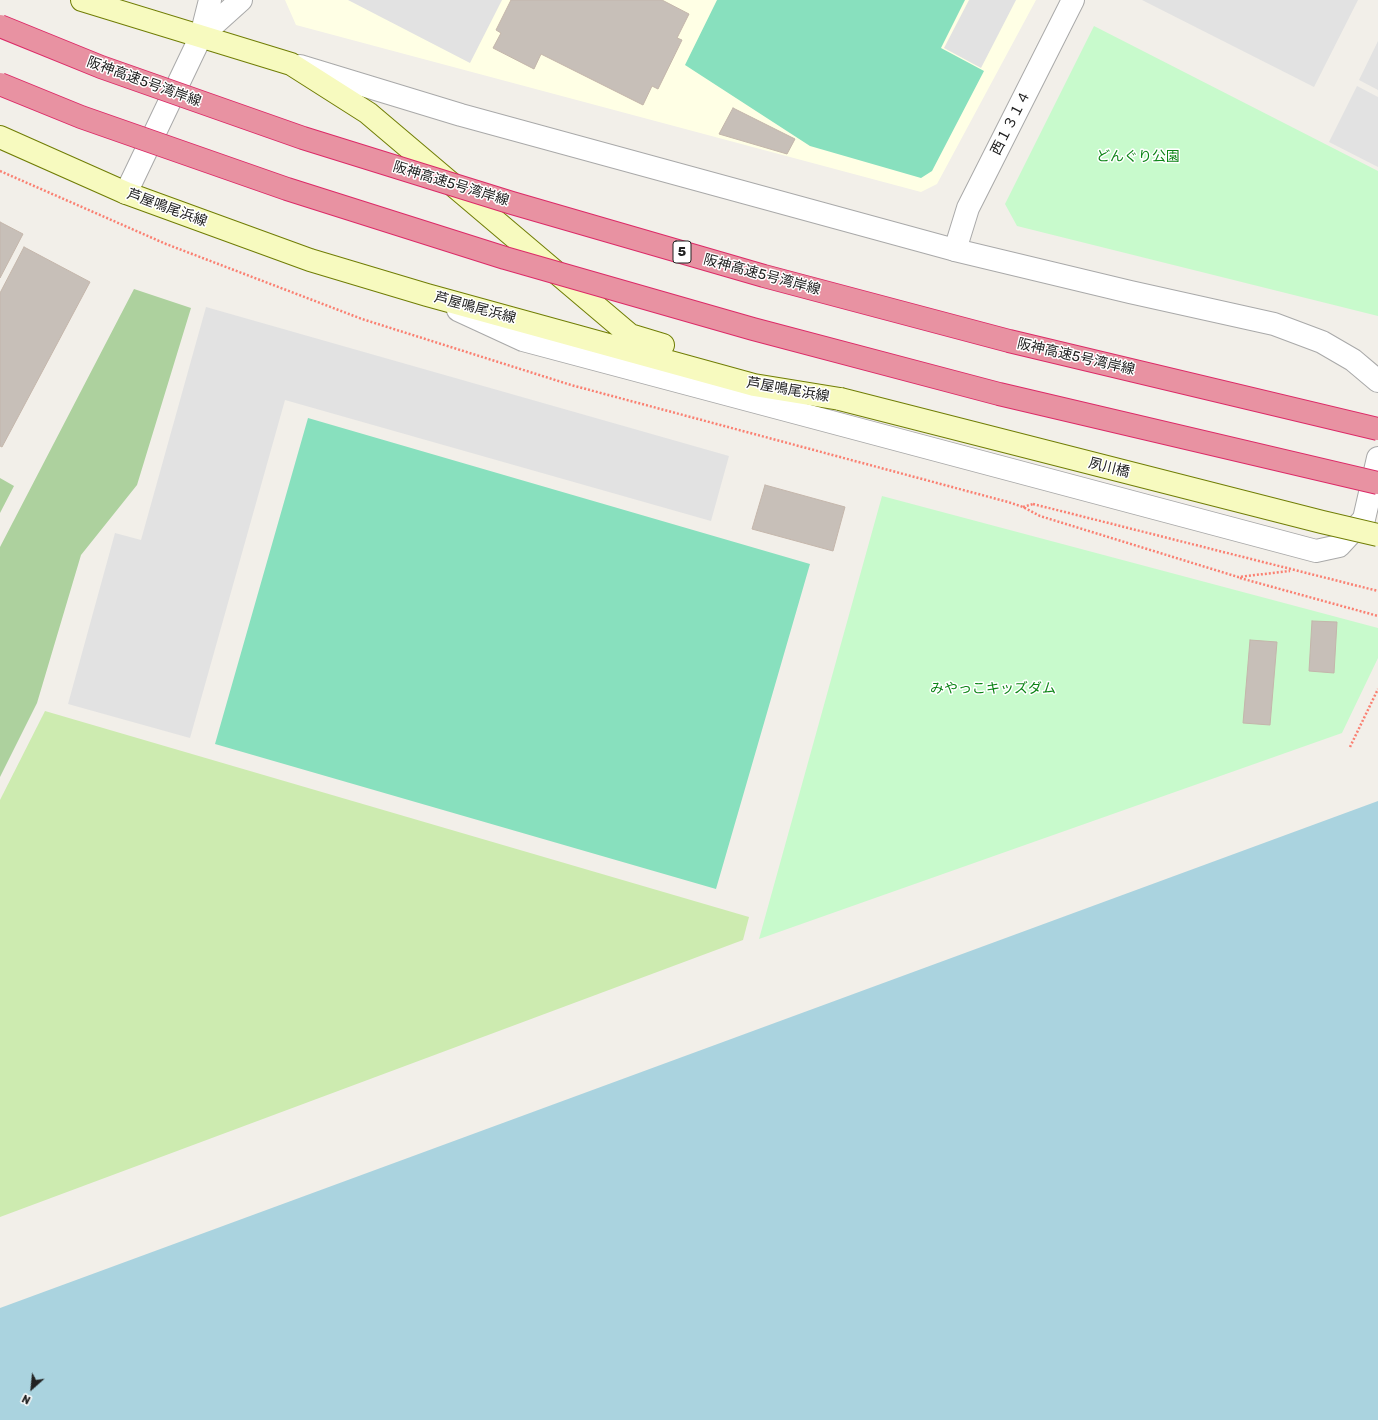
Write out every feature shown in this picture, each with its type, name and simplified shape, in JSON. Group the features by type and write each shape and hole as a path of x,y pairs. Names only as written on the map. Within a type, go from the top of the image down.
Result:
{"highway":[{"name":"阪神高速5号湾岸線","path":"0,26 101,68 288,132 512,204 764,276 1009,341 1378,429"},
{"path":"0,84 81,117 280,187 513,260 753,329 999,394 1378,483"}],"main road":[{"name":"芦屋鳴尾浜線","path":"82,0 291,64 368,113 630,335 840,399"},
{"name":"芦屋鳴尾浜線","path":"0,137 126,193 310,260 427,295 754,385 840,399"},
{"name":"夙川橋","path":"840,399 1378,535"}],"street":[{"path":"126,193 201,36 210,0"},
{"path":"201,36 241,0"},
{"name":"西１３１４","path":"955,250 968,208 1073,0"},
{"path":"291,64 461,115 955,250 1130,292 1274,324 1322,342 1353,360 1378,381"},
{"path":"427,295 523,340 1316,551 1339,546 1364,519 1378,458"}],"path":[{"path":"1023,507 1032,504 1378,590"},
{"path":"1238,577 1378,616"},
{"path":"1350,747 1378,689"}],"shaded area":[{"path":"285,0 1036,0 937,184 921,192 296,25"},
{"path":"348,0 502,0 470,63"},
{"path":"969,0 1016,0 981,68 944,48"},
{"path":"1142,0 1358,0 1314,87"},
{"path":"1378,41 1378,90 1359,80"},
{"path":"1357,86 1378,97 1378,167 1329,142"},
{"path":"206,307 729,456 711,521 285,400 190,738 68,704 115,533 141,540"}],"green space":[{"path":"717,0 965,0 941,48 984,71 932,171 921,178 810,146 685,65"},
{"name":"どんぐり公園","path":"1094,26 1378,171 1378,316 1017,226 1005,204"},
{"path":"134,289 191,308 137,485 81,555 37,703 0,777 0,547"},
{"path":"308,418 810,564 716,889 215,744"},
{"path":"0,478 14,486 0,513"},
{"name":"みやっこキッズダム","path":"882,496 1378,628 1378,658 1342,733 759,939"},
{"path":"45,711 749,917 743,940 0,1217 0,800"}],"water":[{"path":"1378,801 1378,1420 0,1420 0,1308"}],"building":[{"path":"511,0 662,0 689,14 677,38 682,40 658,89 652,86 643,105 541,54 534,69 493,48 501,33 496,30"},
{"path":"733,108 795,139 787,154 719,134"},
{"path":"0,222 23,234 0,278"},
{"path":"24,247 90,282 2,447 0,446 0,293"},
{"path":"765,485 845,507 833,551 752,529"},
{"path":"1312,621 1337,622 1334,673 1309,671"},
{"path":"1250,640 1277,642 1270,725 1243,723"}]}
